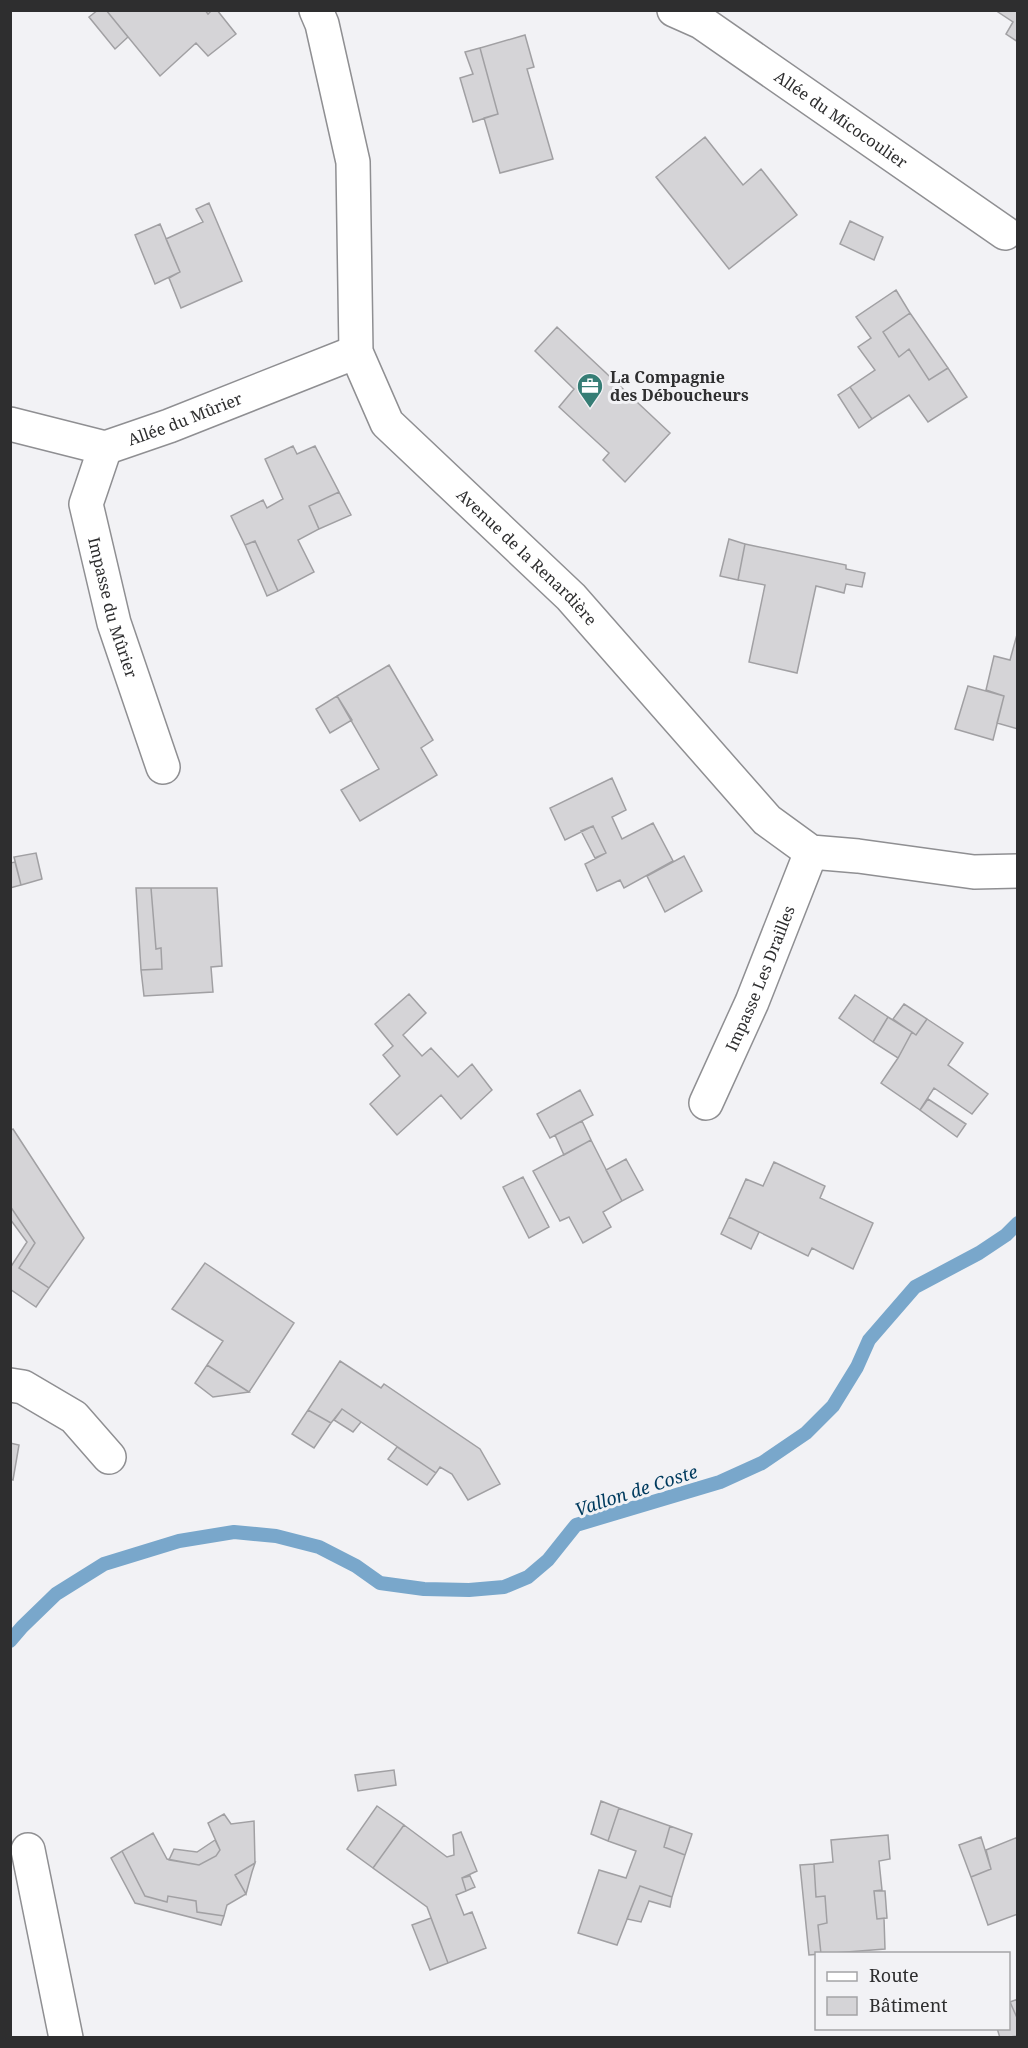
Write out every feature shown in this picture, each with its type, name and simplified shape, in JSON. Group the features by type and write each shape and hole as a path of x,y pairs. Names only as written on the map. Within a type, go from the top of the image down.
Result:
{"street":[{"name":"Avenue de la Renardière","path":"316,10 322,24 353,162 356,352 387,423 571,597 767,820 811,852"},
{"name":"Allée du Micocoulier","path":"674,10 701,22 1005,233"},
{"name":"Allée du Mûrier","path":"105,448 170,426 356,352"},
{"path":"10,424 105,448"},
{"name":"Impasse du Mûrier","path":"105,448 86,504 114,623 164,767"},
{"path":"811,852 858,855 974,872 1017,871"},
{"name":"Impasse Les Drailles","path":"706,1103 752,1002 811,852"},
{"path":"10,1385 23,1387 74,1417 109,1457"},
{"path":"28,1850 56,2034"}],"building":[{"path":"98,10 106,10 128,37 115,49 89,17"},
{"path":"106,10 205,10 208,14 212,10 217,10 236,34 208,56 196,43 160,76"},
{"path":"995,10 1018,10 1018,42 1006,34 1013,22"},
{"path":"525,35 534,67 527,69 553,159 500,173 484,118 498,114 480,48"},
{"path":"480,48 498,114 473,122 460,78 473,74 465,52"},
{"path":"705,137 743,185 761,169 797,215 729,269 656,177"},
{"path":"209,203 242,281 181,308 169,278 180,272 166,239 203,222 196,209"},
{"path":"850,221 883,237 874,260 840,244"},
{"path":"160,224 180,272 155,284 135,235"},
{"path":"896,290 910,313 883,332 899,357 909,349 929,380 948,368 967,397 928,422 909,395 872,419 850,387 875,370 858,347 871,338 856,317"},
{"path":"910,313 948,368 929,380 909,349 899,357 883,332"},
{"path":"557,327 670,433 625,482 603,460 609,453 559,407 574,389 535,351"},
{"path":"850,387 872,419 859,428 838,395"},
{"path":"293,446 297,454 315,446 339,492 309,506 319,529 298,540 314,572 278,591 255,541 245,545 231,516 263,500 267,508 283,499 265,459"},
{"path":"339,492 351,515 319,529 309,506"},
{"path":"729,539 745,544 738,580 720,576"},
{"path":"255,541 278,591 267,596 245,545"},
{"path":"745,544 846,565 846,569 865,573 862,587 846,584 844,593 816,586 797,673 749,662 765,585 738,580"},
{"path":"1018,631 1018,729 997,723 1004,696 986,690 994,656 1010,660"},
{"path":"389,665 433,740 421,748 437,775 360,821 341,790 379,769 337,696"},
{"path":"968,686 1004,696 993,740 955,729"},
{"path":"337,696 352,720 330,733 316,709"},
{"path":"612,778 626,810 612,817 622,839 653,823 673,861 624,888 620,880 597,891 585,864 606,853 593,826 565,840 550,808"},
{"path":"593,826 606,853 595,858 581,831"},
{"path":"36,853 42,879 21,885 14,857"},
{"path":"684,856 702,891 665,912 647,876"},
{"path":"15,862 21,885 10,888 10,863"},
{"path":"136,888 151,888 156,949 161,948 162,969 141,970"},
{"path":"151,888 217,888 222,966 211,967 213,992 144,996 141,970 162,969 161,948 156,949"},
{"path":"409,994 426,1013 403,1035 422,1056 431,1048 458,1077 472,1064 492,1090 461,1119 441,1095 397,1135 370,1104 400,1076 383,1055 393,1046 375,1024"},
{"path":"855,995 888,1017 873,1042 839,1018"},
{"path":"904,1004 927,1019 916,1035 893,1019"},
{"path":"888,1017 912,1032 898,1058 873,1042"},
{"path":"927,1019 963,1043 948,1065 988,1094 972,1114 934,1088 920,1110 881,1083 912,1032 916,1035"},
{"path":"580,1090 593,1115 550,1138 537,1114"},
{"path":"928,1099 966,1124 957,1137 920,1110"},
{"path":"582,1121 591,1140 564,1155 555,1135"},
{"path":"13,1129 84,1238 49,1288 19,1268 35,1243 10,1206 10,1131"},
{"path":"591,1140 622,1201 603,1212 611,1227 583,1243 569,1217 560,1221 533,1171"},
{"path":"626,1159 643,1190 622,1201 606,1170"},
{"path":"774,1162 825,1186 820,1198 873,1223 853,1269 812,1248 808,1256 729,1217 746,1179 763,1186"},
{"path":"523,1177 549,1227 529,1238 503,1187"},
{"path":"10,1206 35,1243 19,1268 49,1288 36,1307 10,1289 10,1268 27,1242 10,1219"},
{"path":"729,1217 759,1232 751,1249 721,1234"},
{"path":"205,1263 294,1323 249,1392 207,1365 223,1341 172,1309"},
{"path":"340,1361 381,1388 384,1384 480,1449 500,1484 468,1500 452,1474 440,1467 436,1473 342,1409 331,1423 308,1410"},
{"path":"207,1365 249,1392 213,1397 195,1383"},
{"path":"342,1409 361,1422 353,1432 334,1420"},
{"path":"308,1410 331,1423 314,1448 292,1434"},
{"path":"10,1443 19,1445 13,1480 10,1479"},
{"path":"397,1447 436,1473 427,1485 388,1459"},
{"path":"394,1770 396,1785 358,1791 355,1775"},
{"path":"601,1801 619,1808 608,1841 591,1834"},
{"path":"377,1806 404,1825 373,1868 347,1849"},
{"path":"619,1808 670,1826 664,1847 685,1855 672,1897 640,1886 617,1945 578,1933 599,1870 626,1878 636,1851 608,1841"},
{"path":"224,1814 231,1824 254,1821 255,1863 235,1875 246,1894 227,1905 224,1916 197,1912 196,1901 168,1896 167,1902 145,1896 122,1851 153,1833 167,1859 199,1865 216,1856 220,1850 208,1823"},
{"path":"404,1825 447,1857 454,1855 453,1835 461,1832 477,1871 462,1878 466,1891 456,1895 464,1915 472,1912 486,1948 448,1963 427,1907 373,1868"},
{"path":"670,1826 692,1834 685,1855 664,1847"},
{"path":"888,1835 890,1859 879,1861 882,1890 874,1891 877,1919 884,1918 885,1949 821,1952 818,1925 827,1923 825,1896 816,1897 814,1864 833,1862 831,1840"},
{"path":"981,1837 991,1869 971,1877 959,1845"},
{"path":"1018,1837 1018,1914 988,1925 971,1877 991,1869 986,1850"},
{"path":"215,1840 220,1850 216,1856 199,1865 169,1860 174,1849 197,1852"},
{"path":"122,1851 145,1896 167,1902 168,1896 196,1901 197,1912 224,1916 221,1925 135,1903 111,1858"},
{"path":"255,1863 252,1872 246,1894 235,1875"},
{"path":"814,1864 816,1897 825,1896 827,1923 818,1925 821,1952 815,1952 815,1954 809,1955 800,1865"},
{"path":"470,1876 475,1887 466,1891 462,1878"},
{"path":"640,1886 672,1897 670,1907 649,1901 641,1922 627,1919"},
{"path":"874,1891 885,1891 887,1918 877,1919"},
{"path":"431,1918 448,1963 430,1970 412,1925"},
{"path":"1018,1999 1018,2020 1010,2002"},
{"path":"1010,2002 1018,2020 1018,2036 1000,2038 998,2030 1010,2030"}],"waterway":[{"name":"Vallon de Coste","path":"10,1641 56,1594 104,1564 179,1541 234,1532 276,1536 319,1547 356,1566 380,1583 424,1589 469,1590 504,1587 528,1577 548,1560 576,1525 720,1482 762,1463 806,1433 833,1406 857,1367 869,1340 915,1287 979,1253 1006,1235 1018,1223"}],"place":[{"name":"La Compagnie des Déboucheurs","path":"590,409"}]}
